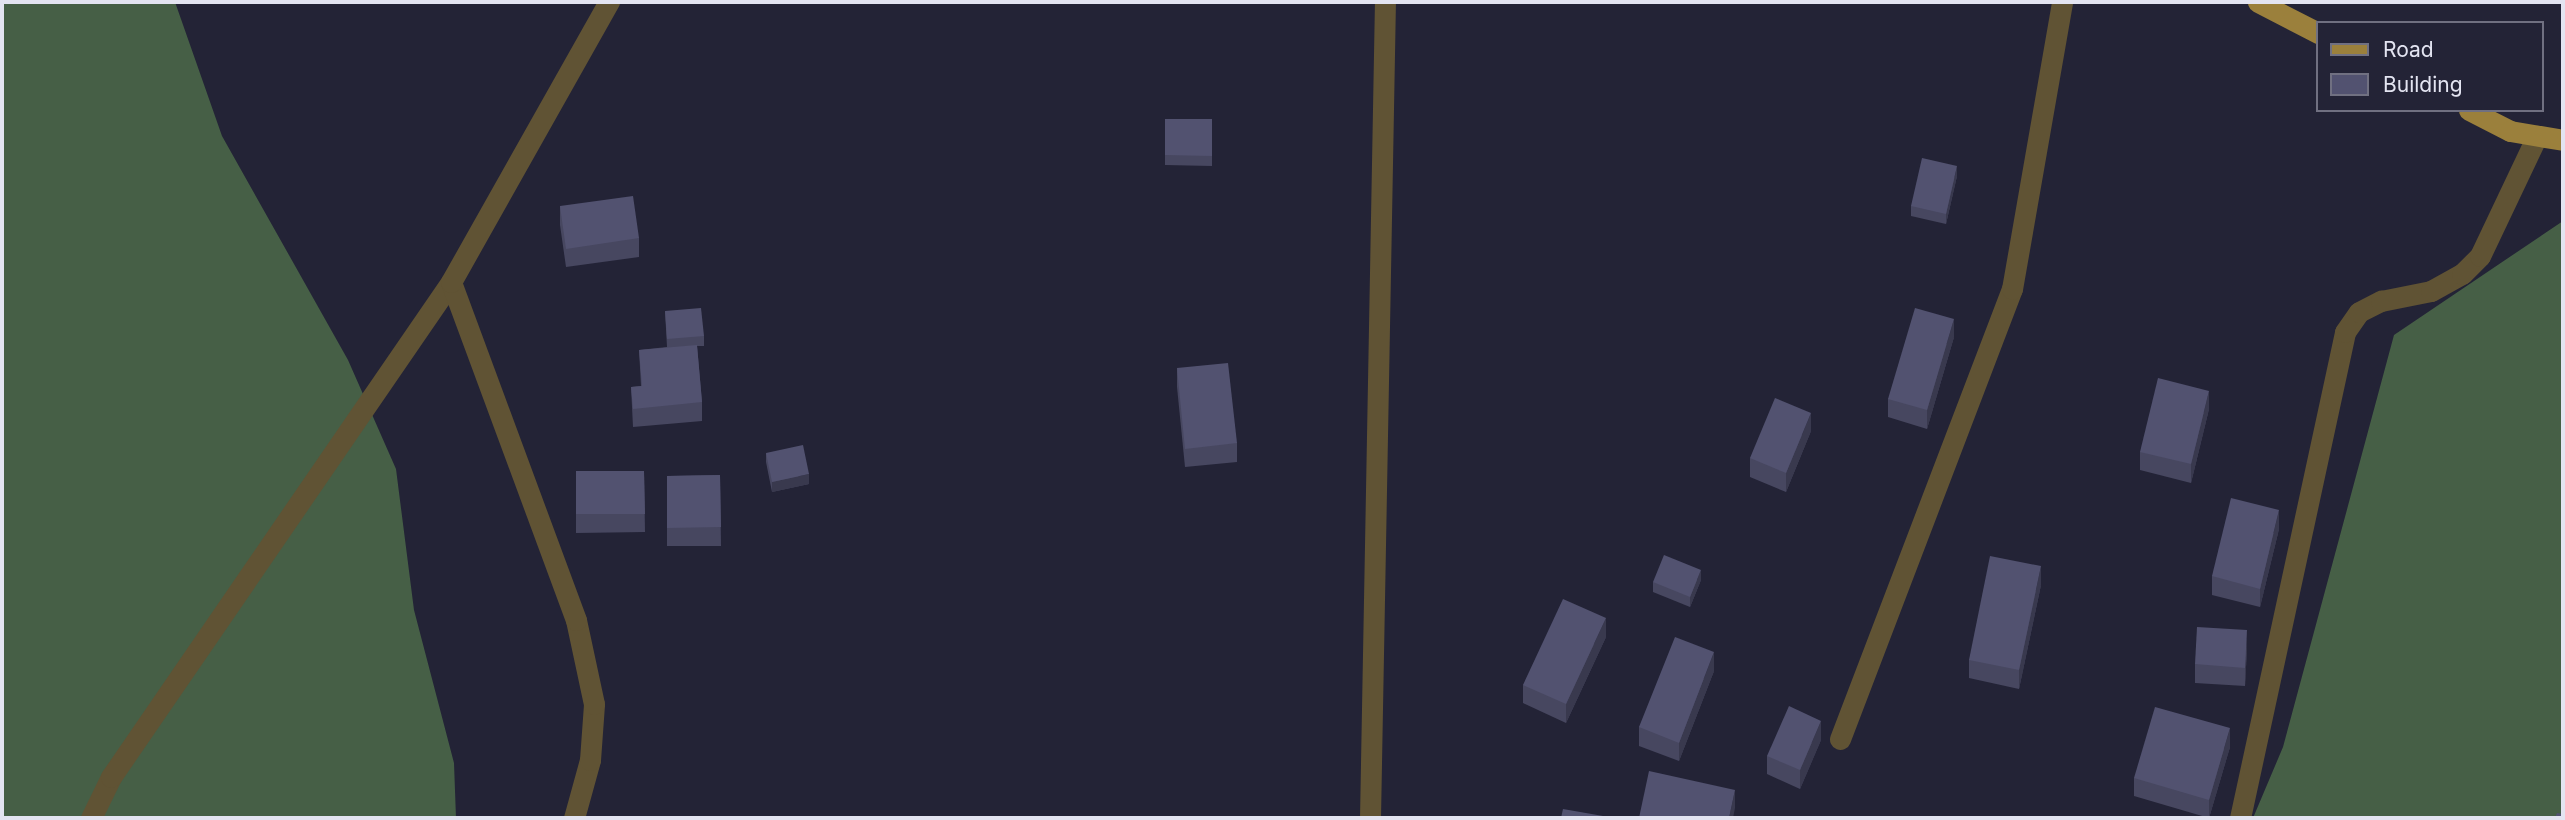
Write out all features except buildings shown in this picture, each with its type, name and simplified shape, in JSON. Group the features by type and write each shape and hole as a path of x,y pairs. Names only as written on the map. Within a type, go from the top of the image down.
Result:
{"main road":[{"path":"2258,2 2316,32"},
{"path":"2473,112 2510,131 2563,141"}],"street":[{"path":"90,818 111,777 452,282 609,2"},
{"path":"1370,818 1385,2"},
{"path":"1840,739 2012,289 2062,2"},
{"path":"2240,818 2344,332 2359,312 2381,300 2431,291 2480,256 2537,136"},
{"path":"452,282 576,620 594,704 590,760 574,818"}],"green space":[{"path":"2,2 175,2 222,136 348,360 396,469 414,610 454,763 456,818 2,818"},
{"path":"2563,221 2563,818 2253,818 2283,747 2394,335"}]}
